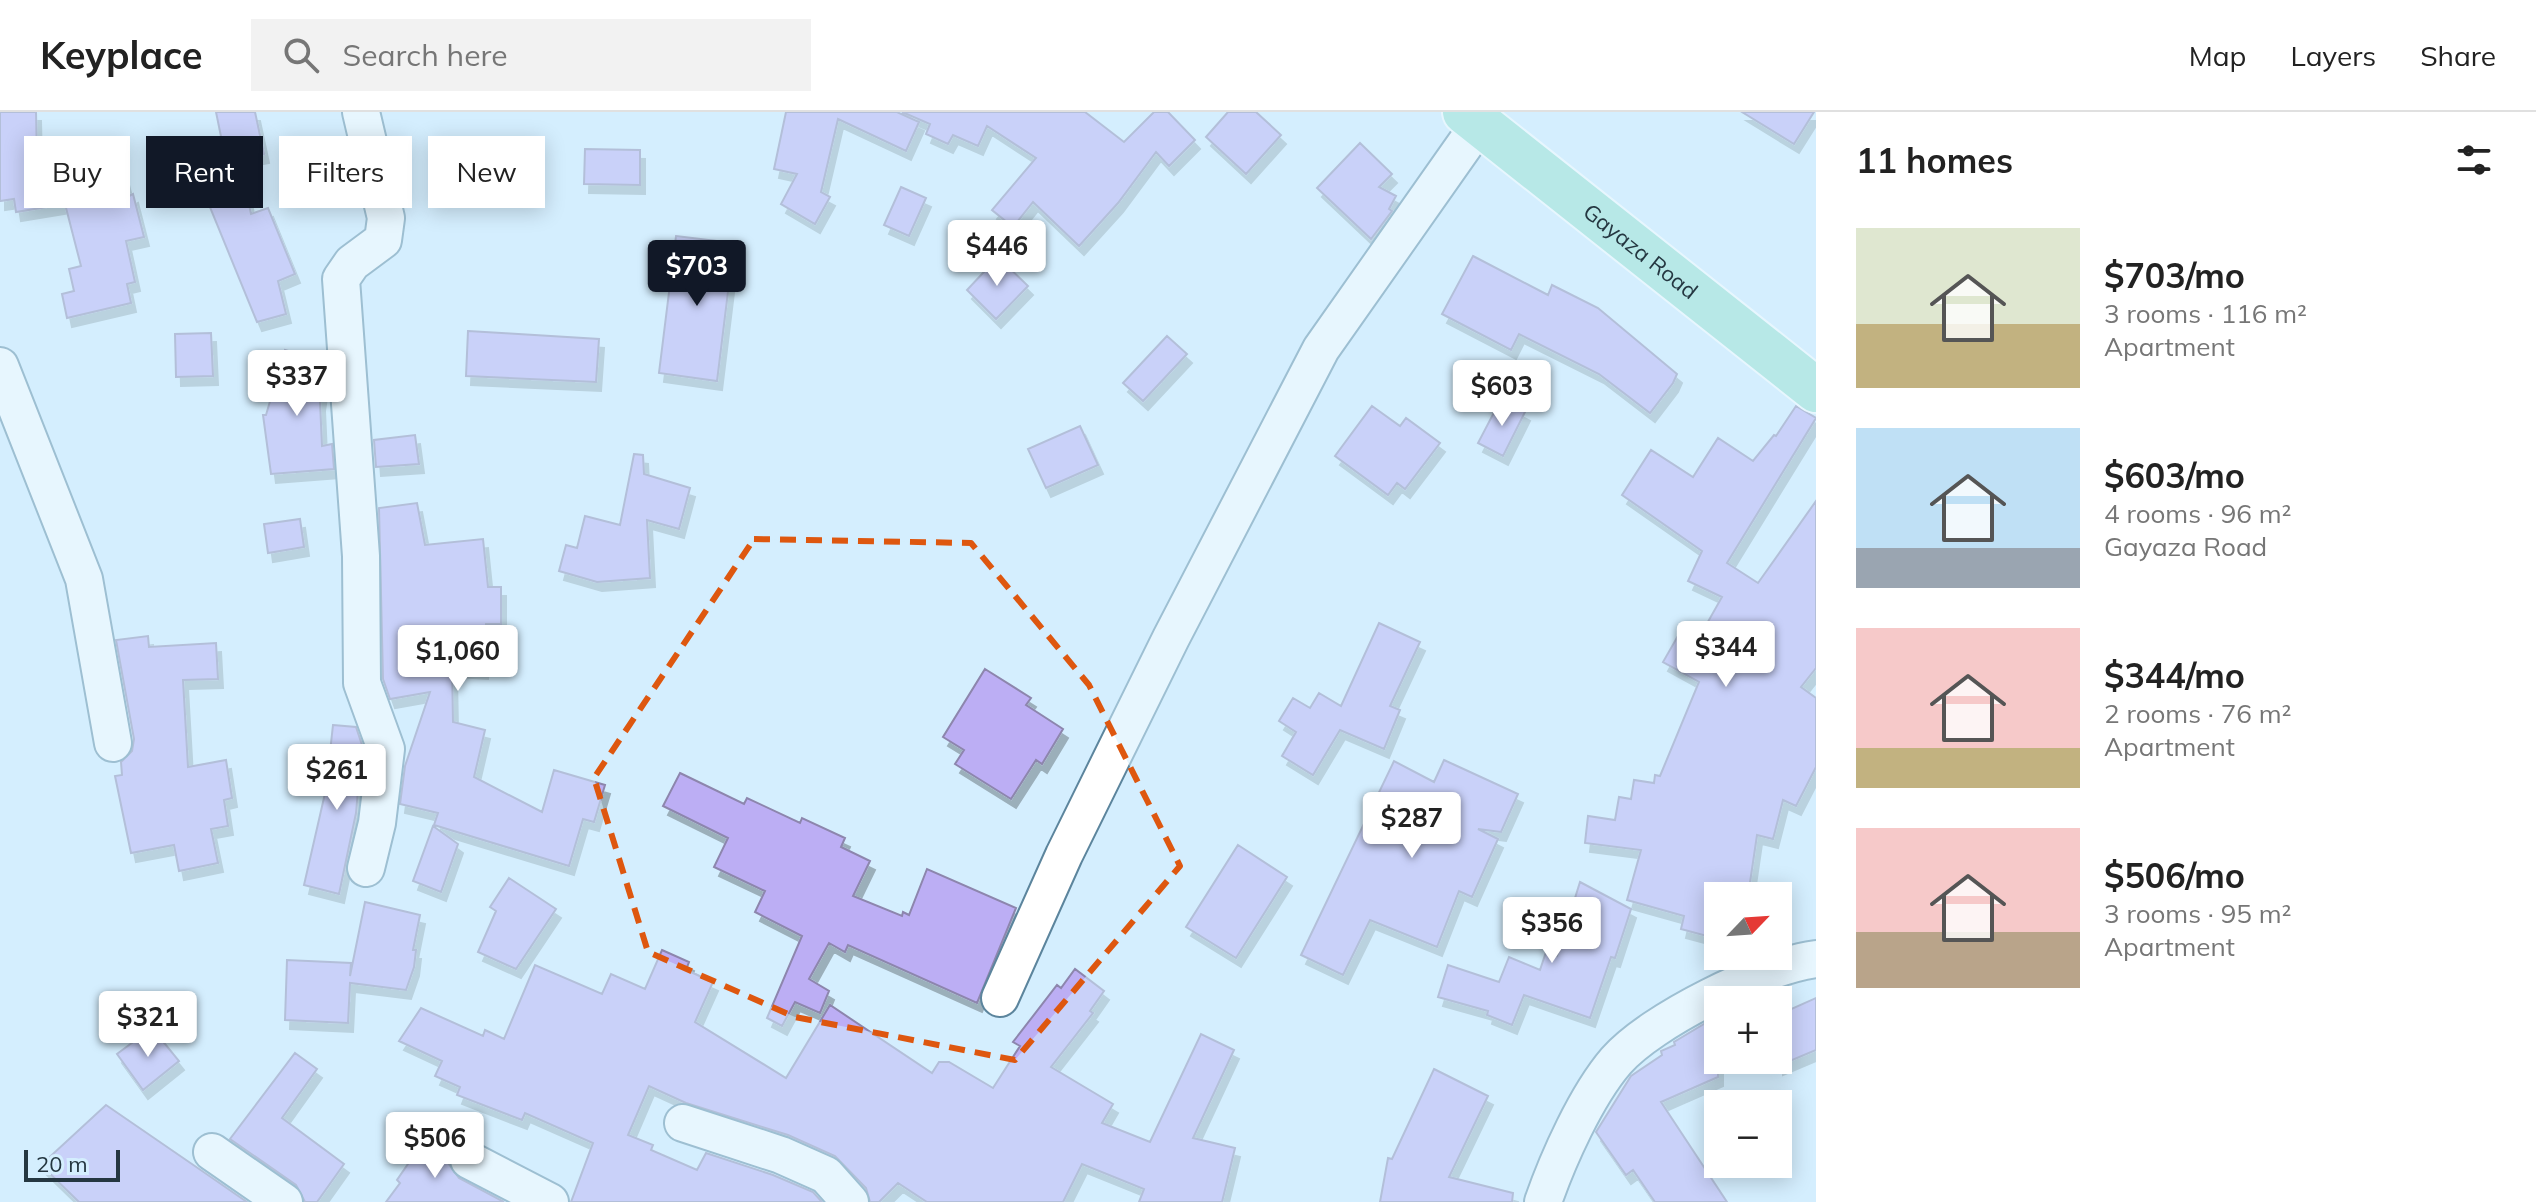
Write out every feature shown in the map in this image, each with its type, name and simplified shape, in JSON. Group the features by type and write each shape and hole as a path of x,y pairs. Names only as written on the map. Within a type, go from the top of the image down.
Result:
{"main road":[{"name":"Gayaza Road","path":"1472,118 1816,390"}],"street":[{"path":"361,112 386,218 383,240 352,263 341,279 361,556 362,683 386,749 377,823 366,868"},
{"path":"1000,998 1064,855 1171,638 1321,349 1472,118"},
{"path":"0,366 84,579 113,743"},
{"path":"1543,1202 1600,1083 1618,1059 1678,1015 1750,977 1816,959"},
{"path":"683,1123 727,1140 781,1155 826,1175 850,1202"},
{"path":"212,1152 284,1202"},
{"path":"469,1160 550,1202"}],"highlighted area":[{"path":"754,539 971,543 1089,685 1180,866 1015,1060 795,1017 648,952 594,778"}],"building":[{"path":"0,112 36,112 37,136 24,136 24,208 40,208 16,212 14,199 0,201"},
{"path":"216,112 255,112 260,136 221,136"},
{"path":"786,112 897,112 919,122 906,151 838,119 821,192 830,197 815,224 781,204 797,174 774,169"},
{"path":"902,112 1085,112 1124,142 1154,112 1168,112 1195,140 1169,166 1156,152 1118,203 1079,246 1033,202 1013,227 992,210 1036,158 987,126 978,146 953,135 948,144 926,134 930,124"},
{"path":"1228,112 1256,112 1281,135 1246,174 1206,137"},
{"path":"1742,112 1814,112 1794,144"},
{"path":"1360,143 1392,174 1379,187 1396,196 1389,209 1392,211 1371,239 1317,188"},
{"path":"585,149 640,150 640,185 584,184"},
{"path":"901,187 926,198 909,236 884,225"},
{"path":"133,194 144,237 126,241 135,282 127,284 131,303 67,318 62,294 74,291 69,269 81,266 66,208 130,208 130,196"},
{"path":"210,208 250,208 251,214 268,208 295,274 278,281 286,314 257,322"},
{"path":"676,236 734,243 717,381 659,373"},
{"path":"1473,256 1548,295 1552,285 1598,308 1677,374 1673,383 1650,413 1599,374 1519,334 1511,350 1442,314"},
{"path":"998,257 1028,286 996,319 967,290"},
{"path":"468,331 599,339 596,382 466,376"},
{"path":"211,333 213,376 176,377 175,334"},
{"path":"1167,336 1187,354 1143,401 1123,383"},
{"path":"285,350 326,362 320,402 322,446 332,444 334,469 271,474 263,415 266,415"},
{"path":"1501,399 1525,412 1503,456 1478,443"},
{"path":"1372,406 1400,426 1406,418 1440,443 1405,489 1397,483 1388,495 1335,456"},
{"path":"1796,406 1816,418 1727,563 1758,583 1816,501 1816,668 1801,687 1816,698 1816,767 1796,806 1783,800 1773,839 1757,835 1750,882 1704,882 1704,935 1681,929 1684,916 1627,900 1641,850 1585,843 1588,816 1615,820 1619,797 1631,799 1634,780 1654,783 1655,775 1660,776 1699,682 1663,662 1679,634 1696,643 1722,597 1688,581 1702,551 1622,495 1651,450 1693,477 1718,438 1753,461 1776,436"},
{"path":"1080,426 1098,465 1046,488 1028,449"},
{"path":"415,435 419,464 376,467 374,440"},
{"path":"634,454 643,455 644,474 690,488 679,529 647,520 650,578 597,582 559,571 566,545 577,548 585,516 620,525"},
{"path":"417,503 425,545 483,539 488,587 501,587 501,624 486,624 483,670 452,668 453,722 485,730 474,777 542,812 554,770 605,785 594,822 583,819 569,866 434,825 438,813 400,804 405,766 430,692 390,699 383,679 379,508"},
{"path":"300,519 304,547 268,553 264,524"},
{"path":"1379,623 1420,642 1390,706 1400,710 1384,749 1340,730 1313,775 1282,756 1296,732 1279,721 1293,698 1310,708 1319,693 1341,706"},
{"path":"148,636 149,647 216,643 218,679 183,680 188,767 226,760 232,798 224,800 228,826 211,829 218,863 179,871 174,845 131,853 115,776 122,775 121,762 132,751 134,739 116,640"},
{"path":"985,669 1031,698 1026,705 1063,729 1042,764 1036,760 1011,799 955,764 964,750 943,737"},
{"path":"333,725 356,727 362,745 356,813 339,894 304,885 326,789"},
{"path":"1444,760 1518,794 1501,832 1478,829 1498,839 1472,897 1459,891 1437,947 1370,920 1343,975 1301,955 1394,761 1434,782"},
{"path":"680,773 744,804 747,798 800,823 802,818 845,838 841,847 870,861 853,896 902,916 903,912 909,915 927,869 1016,908 977,1003 848,945 845,952 829,943 809,979 829,991 820,1013 795,1002 782,1026 767,1018 802,936 755,912 765,891 714,867 728,838 663,806"},
{"path":"433,826 458,844 441,892 413,881"},
{"path":"1238,845 1287,877 1236,958 1186,927"},
{"path":"509,878 556,909 516,969 478,952 496,911 490,907"},
{"path":"1580,882 1631,909 1590,1018 1524,995 1512,1025 1487,1015 1488,1011 1438,997 1448,965 1499,982 1509,957 1540,970 1546,952 1557,956"},
{"path":"365,902 420,915 413,950 416,950 414,967 406,990 350,983 348,1023 285,1020 287,960 351,963 350,976"},
{"path":"662,950 689,962 686,970 713,982 695,1022 786,1078 830,1005 932,1073 939,1062 949,1062 993,1088 1020,1046 1013,1042 1057,985 1061,988 1075,969 1104,991 1090,1011 1093,1013 1051,1067 1113,1104 1102,1123 1150,1142 1201,1034 1234,1050 1193,1138 1235,1148 1222,1202 1139,1202 1144,1189 1082,1164 1063,1202 927,1202 898,1183 879,1202 870,1202 866,1188 835,1156 788,1135 686,1103 649,1086 628,1135 653,1145 651,1150 697,1170 706,1153 773,1175 813,1192 822,1202 571,1202 593,1143 525,1113 522,1120 457,1095 460,1087 435,1076 442,1061 399,1041 421,1008 483,1036 485,1030 504,1039 535,965 602,994 611,974 645,989"},
{"path":"1816,998 1816,1050 1792,1060 1792,1009"},
{"path":"1704,1024 1704,1074 1718,1074 1718,1077 1661,1102 1704,1167 1704,1178 1711,1178 1727,1202 1655,1202 1633,1170 1626,1175 1596,1132 1631,1076 1662,1055 1661,1051 1675,1045 1674,1042"},
{"path":"152,1028 179,1061 143,1090 117,1054"},
{"path":"295,1053 317,1069 282,1118 344,1164 317,1202 305,1202 296,1185 230,1139"},
{"path":"1434,1069 1488,1096 1449,1177 1513,1193 1512,1202 1380,1202 1388,1158 1392,1159"},
{"path":"106,1105 247,1202 79,1202 41,1165"},
{"path":"428,1135 448,1150 443,1156 459,1178 504,1202 386,1202"}]}
